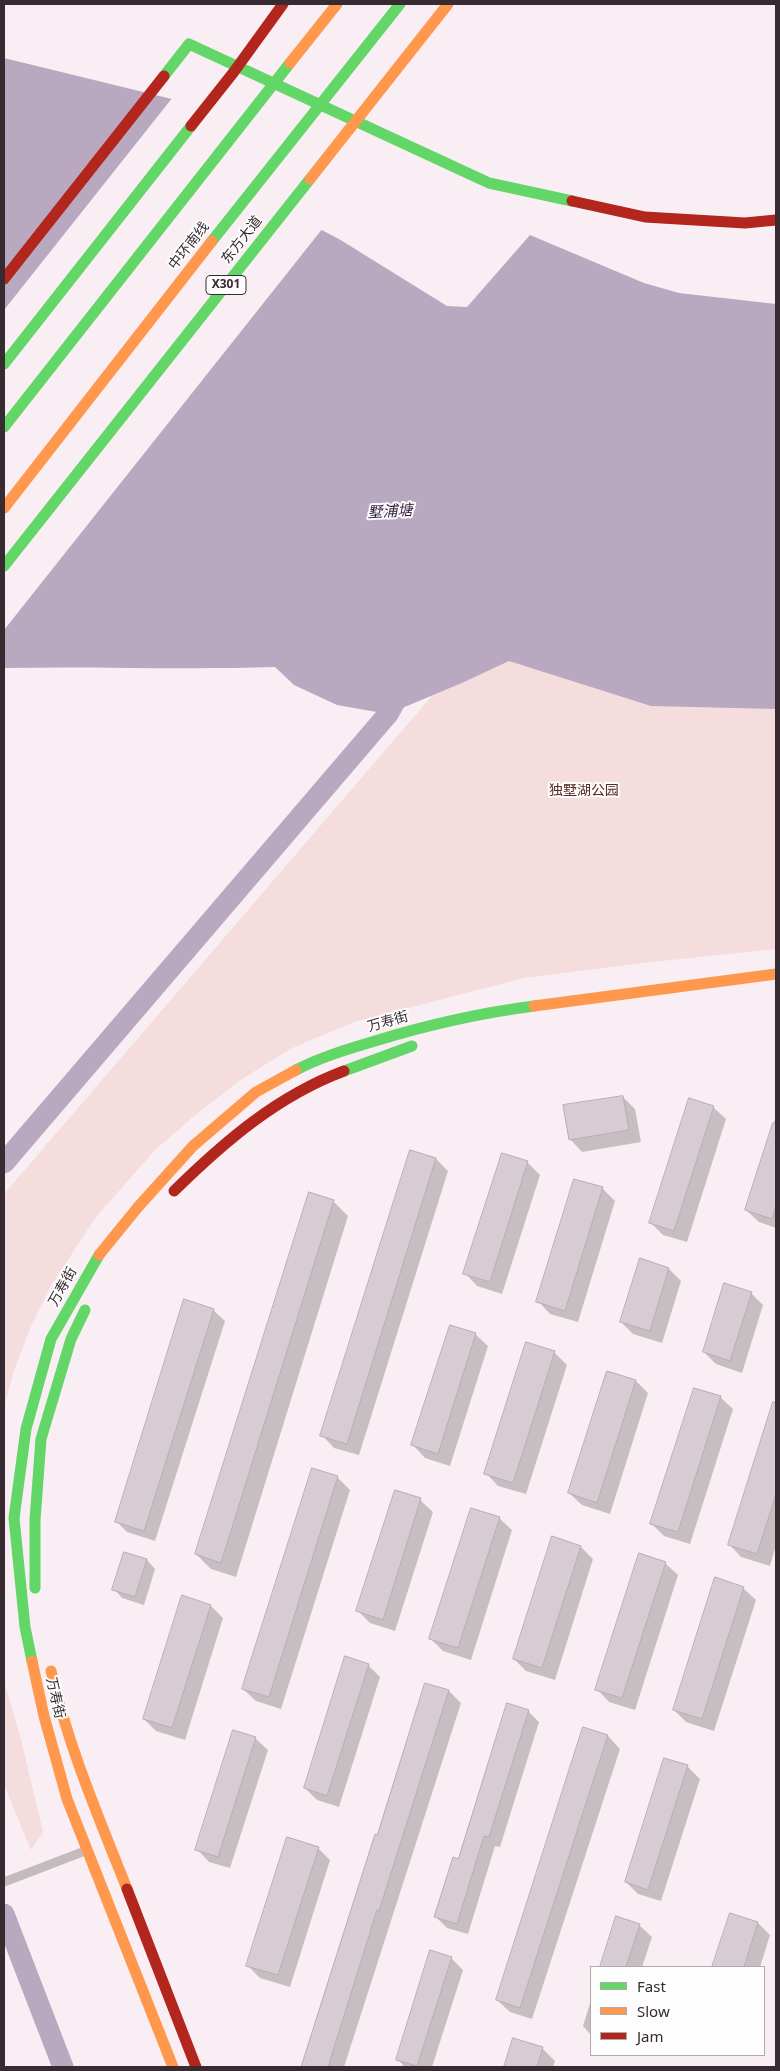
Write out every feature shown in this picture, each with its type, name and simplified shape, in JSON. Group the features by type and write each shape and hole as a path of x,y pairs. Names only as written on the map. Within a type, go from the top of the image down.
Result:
{"main road":[{"path":"4,364 233,73 283,4"},
{"path":"4,427 337,4"},
{"name":"中环南线","path":"4,508 254,187 400,4"},
{"name":"东方大道","path":"4,566 448,4"},
{"path":"4,280 189,44 488,183 645,217 745,223 776,220"},
{"name":"万寿街","path":"173,2067 67,1799 44,1716 25,1627 14,1518 26,1429 51,1339 95,1260 138,1207 193,1146 256,1092 319,1058 411,1030 489,1012 776,974"},
{"path":"163,1202 204,1161 261,1114 291,1096 340,1072 424,1043"},
{"path":"34,1596 35,1520 41,1439 71,1339 92,1298"},
{"name":"万寿街","path":"49,1663 58,1701 89,1792 196,2067"}],"lane":[{"path":"4,1882 87,1850"}],"green space":[{"name":"独墅湖公园","path":"776,631 776,949 524,978 354,1022 290,1049 239,1081 193,1117 155,1150 96,1217 52,1284 31,1326 13,1373 4,1408 4,1194 431,697 461,639"},
{"path":"4,1681 21,1739 43,1832 31,1850 4,1785"}],"water":[{"name":"墅浦塘","path":"4,58 221,111 141,200 212,258 285,211 339,239 447,306 467,307 530,235 644,283 679,293 776,304 776,709 651,706 509,661 388,714 337,705 294,685 275,667 4,668"}],"pier":[{"path":"173,97 221,109 223,112 145,199 212,255 284,208 323,228 4,630 4,310"}],"building":[{"path":"623,1096 629,1130 569,1140 563,1105"},
{"path":"689,1098 714,1106 674,1231 649,1223"},
{"path":"773,1123 776,1123 776,1205 772,1219 745,1210"},
{"path":"410,1150 436,1158 347,1444 320,1436"},
{"path":"502,1153 528,1161 490,1282 463,1274"},
{"path":"574,1179 603,1187 565,1311 536,1302"},
{"path":"309,1192 334,1200 221,1563 195,1554"},
{"path":"640,1258 669,1268 650,1331 620,1322"},
{"path":"724,1283 752,1292 730,1361 703,1352"},
{"path":"184,1299 214,1309 144,1531 115,1522"},
{"path":"450,1325 476,1333 438,1454 411,1445"},
{"path":"526,1342 555,1351 513,1483 484,1474"},
{"path":"607,1371 636,1380 597,1503 568,1493"},
{"path":"694,1388 721,1396 678,1532 650,1524"},
{"path":"773,1402 776,1402 776,1494 757,1554 728,1545"},
{"path":"312,1468 338,1476 269,1697 242,1689"},
{"path":"395,1490 421,1498 383,1620 356,1611"},
{"path":"471,1508 500,1517 458,1648 429,1639"},
{"path":"552,1536 581,1546 542,1668 513,1659"},
{"path":"124,1552 147,1559 135,1597 112,1590"},
{"path":"639,1553 666,1562 622,1698 595,1690"},
{"path":"715,1577 744,1587 702,1719 673,1710"},
{"path":"182,1595 211,1605 172,1728 143,1719"},
{"path":"345,1656 369,1664 327,1796 304,1788"},
{"path":"425,1683 449,1690 379,1911 377,1910 328,2067 301,2067 375,1834 377,1835"},
{"path":"507,1703 529,1710 489,1837 484,1836 457,1924 434,1917 453,1857 458,1859"},
{"path":"583,1727 608,1735 520,2008 496,2000"},
{"path":"233,1730 256,1737 218,1857 195,1850"},
{"path":"664,1758 688,1765 648,1890 625,1882"},
{"path":"287,1837 319,1847 278,1975 246,1966"},
{"path":"730,1913 758,1922 744,1966 712,1966"},
{"path":"616,1916 640,1924 626,1966 600,1966"},
{"path":"430,1950 452,1957 417,2066 396,2060"},
{"path":"513,2038 543,2047 537,2067 504,2067"}],"waterway":[{"path":"4,1163 388,714 402,689"},
{"path":"4,1914 63,2067"}],"traffic: fast":[{"path":"212,241 400,4"},
{"path":"164,76 189,44 489,183 572,201"},
{"path":"4,427 290,63"},
{"path":"4,364 191,126"},
{"path":"4,566 310,179"},
{"path":"296,1070 335,1054 414,1030 454,1020 534,1006"},
{"path":"344,1071 412,1046"},
{"path":"32,1661 25,1627 14,1518 26,1429 51,1339 99,1255"},
{"path":"35,1588 35,1520 41,1439 71,1339 85,1310"}],"traffic: slow":[{"path":"290,63 337,4"},
{"path":"310,179 448,4"},
{"path":"4,508 212,241"},
{"path":"534,1006 776,974"},
{"path":"99,1255 138,1207 193,1146 256,1092 296,1070"},
{"path":"32,1661 44,1716 67,1799 173,2067"},
{"path":"51,1671 75,1754 127,1889"}],"traffic: jam":[{"path":"191,126 233,73 283,4"},
{"path":"4,279 164,76"},
{"path":"572,201 645,217 745,223 776,220"},
{"path":"174,1191 232,1138 274,1107 296,1093 344,1071"},
{"path":"127,1889 196,2067"}]}
